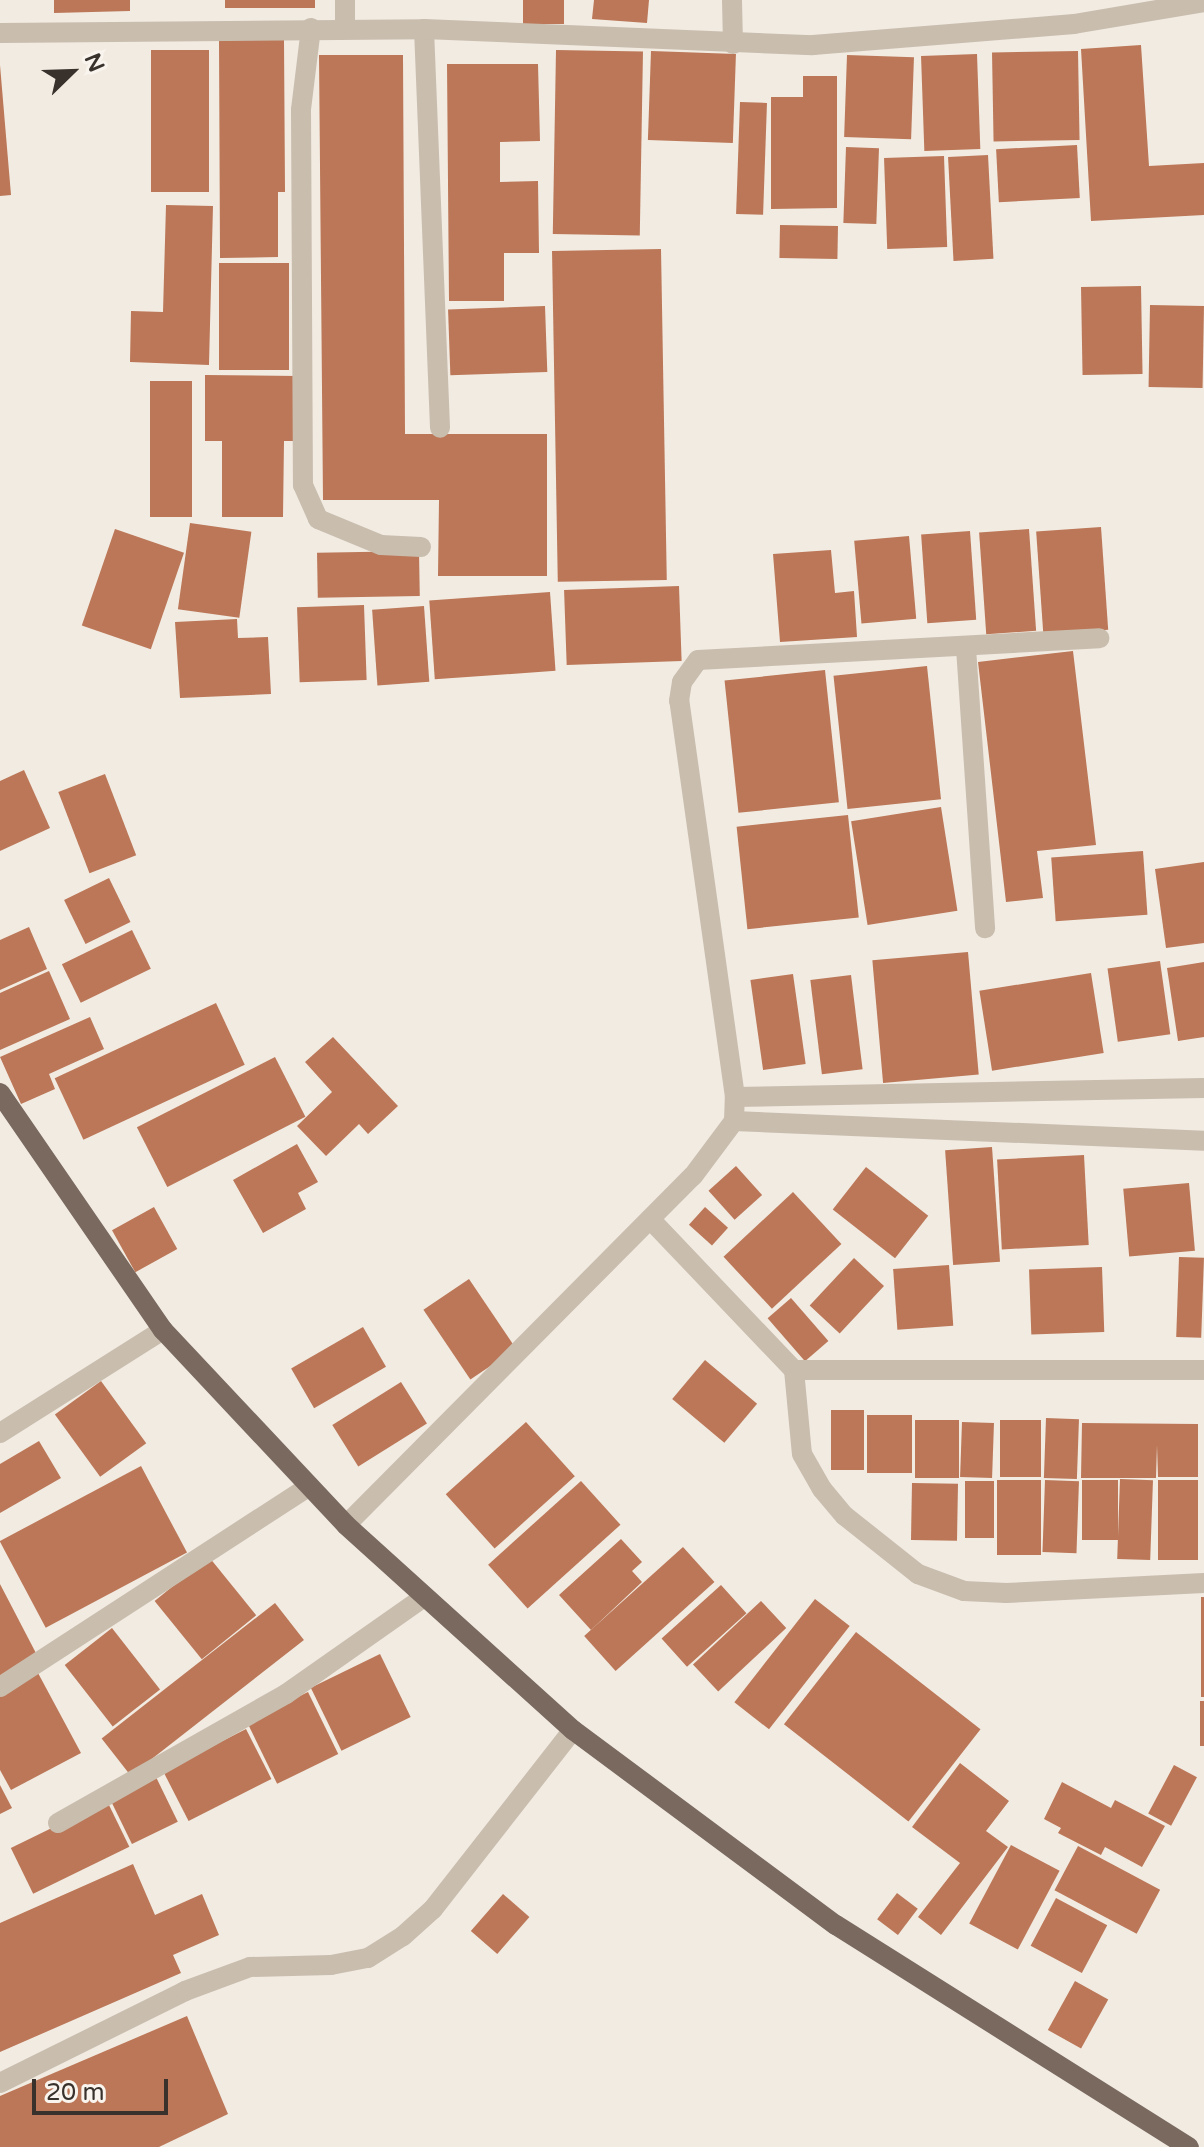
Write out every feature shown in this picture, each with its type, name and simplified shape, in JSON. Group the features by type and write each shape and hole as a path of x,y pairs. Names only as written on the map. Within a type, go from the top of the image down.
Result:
{"main road":[{"path":"0,1093 163,1330 346,1525 573,1730 836,1925 1189,2147"}],"street":[{"path":"345,0 345,28"},
{"path":"732,0 733,44"},
{"path":"0,33 424,29 813,45 1074,24 1204,2"},
{"path":"311,28 301,110 303,485 318,519 381,545 421,547"},
{"path":"424,29 440,428"},
{"path":"346,1525 651,1220 693,1176 734,1121 735,1097 679,701 682,682 698,660 966,648 1099,638"},
{"path":"966,648 985,928"},
{"path":"735,1097 1204,1088"},
{"path":"734,1121 1204,1141"},
{"path":"651,1220 794,1370 802,1454 822,1489 845,1516 918,1574 964,1591 1006,1593 1204,1583"},
{"path":"0,1433 163,1330"},
{"path":"794,1370 1204,1370"},
{"path":"0,1687 309,1486"},
{"path":"58,1823 286,1694 424,1597"},
{"path":"0,2083 185,1991 237,1972 331,1965 368,1958 391,1944 433,1909 573,1730"}],"building":[{"path":"54,0 130,0 130,11 54,13"},
{"path":"225,0 315,0 315,8 225,8"},
{"path":"523,0 564,0 564,24 523,24"},
{"path":"594,0 649,0 647,23 592,19"},
{"path":"284,39 285,192 278,192 278,257 220,258 219,40"},
{"path":"1141,45 1149,166 1204,163 1204,215 1091,221 1081,49"},
{"path":"151,50 209,50 209,192 151,192"},
{"path":"556,50 643,52 640,235 553,234"},
{"path":"651,51 736,54 733,143 648,140"},
{"path":"1078,51 1080,140 994,141 992,53"},
{"path":"977,54 980,149 924,151 921,56"},
{"path":"319,55 403,55 405,434 547,434 547,576 438,576 439,500 323,500"},
{"path":"847,55 914,57 911,139 844,137"},
{"path":"447,64 538,64 540,141 500,142 500,182 538,181 539,253 504,253 504,301 449,301"},
{"path":"0,65 11,195 0,196"},
{"path":"803,76 837,76 837,208 771,209 771,97 803,97"},
{"path":"740,102 767,103 763,215 736,214"},
{"path":"1077,145 1080,198 999,202 996,149"},
{"path":"846,147 879,148 876,224 843,223"},
{"path":"988,155 993,259 953,261 948,157"},
{"path":"944,156 947,247 887,249 884,158"},
{"path":"166,205 213,206 209,365 130,362 131,311 163,312"},
{"path":"780,225 838,226 837,259 779,258"},
{"path":"661,249 667,580 558,582 552,251"},
{"path":"219,263 289,263 289,370 219,370"},
{"path":"1141,286 1143,374 1083,375 1081,287"},
{"path":"1150,305 1204,306 1203,388 1149,387"},
{"path":"545,306 547,372 450,375 448,309"},
{"path":"205,375 298,376 298,441 284,441 283,517 222,517 222,441 205,441"},
{"path":"150,381 192,381 192,517 150,517"},
{"path":"190,523 251,532 239,618 178,609"},
{"path":"1101,527 1108,630 1043,634 1036,532"},
{"path":"115,529 184,553 151,649 82,625"},
{"path":"1029,529 1036,631 986,634 979,532"},
{"path":"970,531 976,620 927,623 921,534"},
{"path":"909,536 916,619 861,623 854,541"},
{"path":"831,550 835,593 854,591 857,637 780,642 773,554"},
{"path":"419,551 420,596 318,598 317,553"},
{"path":"679,586 682,661 567,665 564,590"},
{"path":"550,592 556,671 435,679 429,600"},
{"path":"364,605 367,680 300,682 297,607"},
{"path":"424,606 429,682 377,685 372,610"},
{"path":"237,619 238,638 268,637 271,694 180,698 175,622"},
{"path":"1073,651 1096,845 1037,851 1043,898 1006,902 978,662"},
{"path":"927,666 941,799 848,809 834,676"},
{"path":"825,670 839,802 738,813 725,681"},
{"path":"24,770 50,828 0,851 0,781"},
{"path":"105,774 136,855 89,873 58,792"},
{"path":"941,807 957,911 868,925 851,821"},
{"path":"848,815 859,917 747,929 737,827"},
{"path":"1143,851 1147,915 1056,921 1051,857"},
{"path":"1204,862 1204,943 1166,948 1155,869"},
{"path":"109,878 130,922 86,944 64,900"},
{"path":"29,927 47,969 0,990 0,940"},
{"path":"132,930 151,969 81,1003 62,964"},
{"path":"968,952 979,1075 883,1083 872,960"},
{"path":"1160,961 1170,1034 1118,1042 1108,968"},
{"path":"1204,962 1204,1037 1178,1041 1167,968"},
{"path":"49,971 70,1019 0,1050 0,993"},
{"path":"1091,973 1104,1053 992,1071 979,991"},
{"path":"793,974 806,1064 763,1070 750,980"},
{"path":"851,975 863,1069 822,1074 810,980"},
{"path":"216,1003 245,1065 83,1140 55,1078"},
{"path":"90,1017 104,1049 49,1074 55,1089 21,1104 0,1057"},
{"path":"333,1037 398,1106 368,1134 359,1124 326,1156 297,1126 332,1092 305,1062"},
{"path":"275,1057 305,1117 167,1187 137,1127"},
{"path":"297,1144 318,1182 298,1193 306,1209 263,1233 233,1180"},
{"path":"992,1147 1000,1262 953,1265 945,1150"},
{"path":"1084,1155 1089,1245 1002,1249 997,1160"},
{"path":"736,1166 762,1195 735,1220 709,1191"},
{"path":"866,1167 928,1216 895,1258 833,1210"},
{"path":"1189,1183 1195,1251 1129,1256 1123,1189"},
{"path":"793,1192 841,1244 772,1309 724,1257"},
{"path":"154,1207 177,1249 135,1272 112,1230"},
{"path":"705,1207 728,1228 712,1246 689,1225"},
{"path":"1179,1257 1204,1258 1201,1338 1176,1337"},
{"path":"854,1258 884,1286 840,1333 810,1306"},
{"path":"949,1265 953,1326 897,1330 893,1269"},
{"path":"1102,1267 1104,1332 1031,1335 1029,1270"},
{"path":"469,1279 516,1349 470,1379 423,1310"},
{"path":"791,1298 828,1341 805,1361 768,1318"},
{"path":"363,1327 386,1367 314,1408 291,1368"},
{"path":"705,1360 757,1404 724,1443 672,1399"},
{"path":"101,1381 146,1443 100,1477 55,1415"},
{"path":"401,1382 427,1424 358,1466 332,1425"},
{"path":"831,1410 864,1410 864,1470 831,1470"},
{"path":"867,1415 912,1415 912,1473 867,1473"},
{"path":"1046,1418 1079,1419 1077,1479 1044,1478"},
{"path":"915,1420 959,1420 959,1478 915,1478"},
{"path":"1000,1420 1041,1420 1041,1477 1000,1477"},
{"path":"526,1422 575,1476 495,1549 446,1494"},
{"path":"962,1422 994,1423 992,1478 960,1477"},
{"path":"1082,1423 1198,1424 1198,1477 1158,1477 1157,1445 1156,1478 1081,1478"},
{"path":"39,1441 61,1478 0,1513 0,1464"},
{"path":"141,1466 187,1553 46,1628 0,1541"},
{"path":"1120,1479 1153,1480 1150,1560 1117,1559"},
{"path":"997,1480 1041,1480 1041,1555 997,1555"},
{"path":"1045,1480 1079,1481 1076,1553 1042,1552"},
{"path":"1082,1480 1118,1480 1118,1540 1082,1540"},
{"path":"1158,1480 1198,1480 1198,1560 1158,1560"},
{"path":"581,1481 620,1525 528,1608 488,1565"},
{"path":"965,1481 994,1481 994,1538 965,1538"},
{"path":"912,1483 958,1484 957,1541 911,1540"},
{"path":"621,1539 642,1562 632,1571 642,1582 591,1630 559,1595"},
{"path":"683,1547 714,1582 616,1671 584,1636"},
{"path":"209,1557 256,1615 202,1659 155,1601"},
{"path":"0,1584 38,1657 0,1677"},
{"path":"721,1585 746,1613 687,1667 662,1639"},
{"path":"1201,1597 1204,1597 1204,1697 1201,1697"},
{"path":"815,1599 850,1626 769,1729 734,1702"},
{"path":"761,1601 786,1628 718,1691 693,1664"},
{"path":"275,1603 304,1640 131,1775 102,1738"},
{"path":"112,1628 160,1689 113,1726 65,1665"},
{"path":"856,1632 981,1729 908,1821 784,1724"},
{"path":"380,1654 411,1717 341,1751 311,1688"},
{"path":"38,1673 81,1753 11,1790 0,1770 0,1693"},
{"path":"308,1692 338,1754 277,1784 247,1722"},
{"path":"1200,1701 1204,1701 1204,1746 1200,1746"},
{"path":"246,1729 271,1779 189,1821 163,1771"},
{"path":"960,1763 1009,1801 986,1831 1008,1847 941,1935 918,1917 960,1863 912,1827"},
{"path":"1174,1765 1197,1777 1171,1826 1148,1814"},
{"path":"155,1775 178,1822 132,1844 109,1797"},
{"path":"1062,1782 1111,1808 1115,1800 1165,1826 1142,1867 1105,1847 1101,1855 1058,1833 1061,1828 1044,1819"},
{"path":"0,1785 12,1808 0,1814"},
{"path":"107,1801 129,1847 33,1894 11,1848"},
{"path":"1011,1845 1060,1871 1018,1949 969,1924"},
{"path":"1078,1846 1160,1890 1137,1934 1055,1890"},
{"path":"133,1864 155,1915 202,1894 219,1935 173,1955 181,1973 0,2052 0,1923"},
{"path":"897,1893 918,1909 898,1935 877,1919"},
{"path":"503,1894 529,1917 497,1954 471,1931"},
{"path":"1056,1898 1107,1925 1082,1973 1031,1946"},
{"path":"1075,1981 1108,1999 1081,2048 1048,2030"},
{"path":"187,2016 228,2114 159,2147 0,2147 0,2096"}]}
